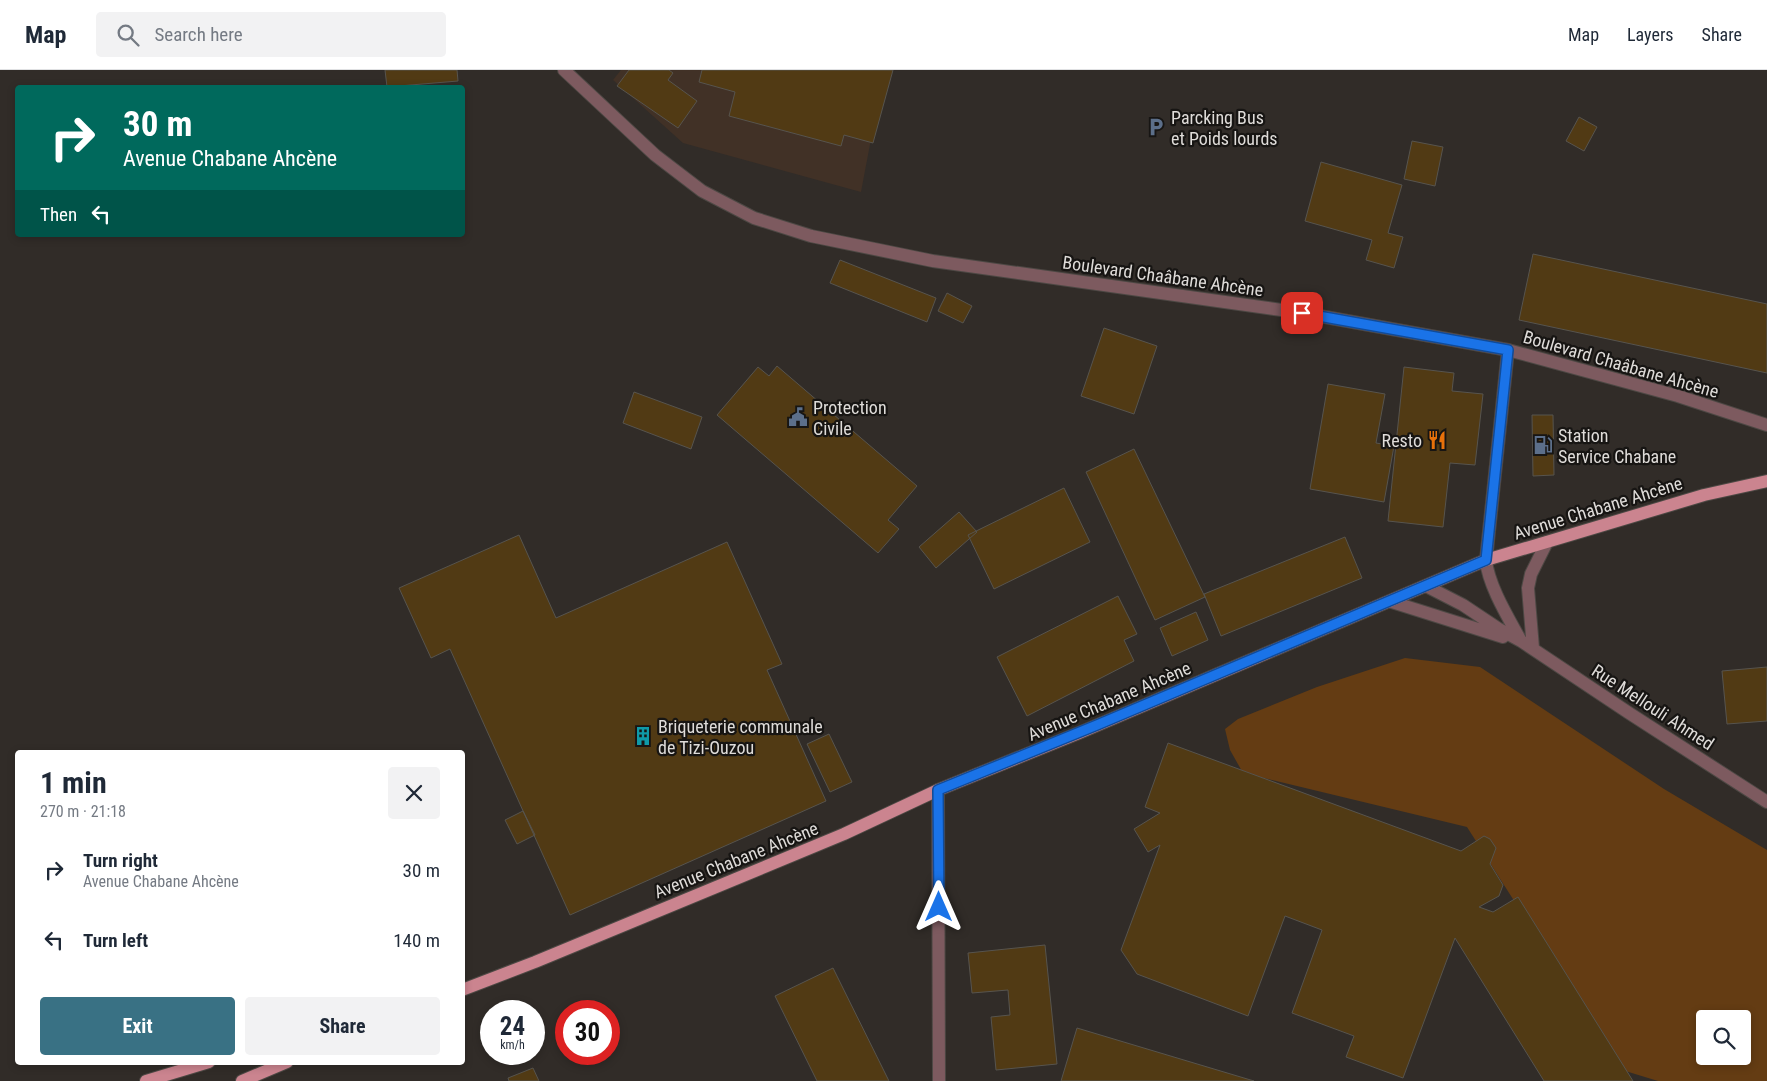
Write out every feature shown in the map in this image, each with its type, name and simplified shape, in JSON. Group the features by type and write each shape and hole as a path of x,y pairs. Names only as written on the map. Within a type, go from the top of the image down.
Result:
{"main road":[{"name":"Avenue Chabane Ahcène","path":"467,988 535,962 844,834 938,790 1392,602 1486,560 1704,495 1767,481"},
{"path":"146,1081 199,1065"},
{"path":"242,1081 280,1065"}],"street":[{"name":"Boulevard Chaâbane Ahcène","path":"564,70 654,155 702,191 754,218 811,236 933,261 1302,313 1508,350 1678,396 1767,426"},
{"path":"1486,560 1508,350"},
{"path":"1392,602 1527,645 1530,574 1547,542"},
{"name":"Rue Mellouli Ahmed","path":"1486,560 1488,575 1509,620 1527,645"},
{"name":"Rue Mellouli Ahmed","path":"1426,586 1463,605 1527,645 1767,802"},
{"path":"938,790 939,1081"}],"shaded area":[{"path":"621,70 884,70 861,192 683,143 613,80"},
{"path":"1405,658 1480,667 1664,789 1767,850 1767,1081 1658,1081 1622,1070 1467,827 1243,773 1230,750 1225,729 1238,719 1317,687"}],"building":[{"path":"385,70 457,70 458,81 387,85"},
{"path":"629,70 669,70 673,73 668,80 697,101 678,128 617,86"},
{"path":"702,70 893,70 873,143 844,135 841,146 729,116 735,92 699,82"},
{"path":"1579,117 1597,127 1584,151 1566,141"},
{"path":"1412,141 1443,147 1435,186 1404,179"},
{"path":"1321,162 1402,185 1388,233 1403,237 1394,268 1366,260 1372,240 1305,221"},
{"path":"1533,254 1767,304 1767,373 1519,320"},
{"path":"840,260 936,298 927,322 830,283"},
{"path":"947,293 972,306 963,323 938,311"},
{"path":"1104,328 1157,346 1134,414 1081,396"},
{"path":"777,366 917,486 888,520 899,529 878,553 717,415 758,367 769,376"},
{"name":"Resto","path":"1404,367 1454,373 1452,391 1483,394 1475,465 1450,463 1443,527 1388,521"},
{"path":"1328,384 1385,394 1376,443 1394,446 1384,502 1310,489"},
{"path":"634,392 702,417 691,449 623,423"},
{"name":"Station Service Chabane","path":"1532,415 1553,415 1554,475 1533,476"},
{"path":"1134,449 1205,597 1155,620 1086,472"},
{"path":"1064,488 1090,542 994,589 968,535"},
{"path":"959,512 977,532 936,568 919,547"},
{"name":"Briqueterie communale de Tizi-Ouzou","path":"519,535 556,618 727,542 782,664 767,670 826,801 570,915 450,649 431,658 399,588"},
{"path":"1345,537 1362,578 1221,636 1204,594"},
{"path":"1118,596 1137,634 1124,640 1134,661 1027,716 997,657"},
{"path":"1196,612 1208,640 1172,656 1160,628"},
{"path":"1767,667 1767,721 1727,724 1722,671"},
{"path":"829,734 852,782 830,792 807,744"},
{"path":"1168,743 1461,851 1484,836 1490,839 1496,848 1490,864 1503,885 1499,896 1479,907 1493,912 1518,897 1633,1081 1544,1081 1455,938 1403,1078 1346,1057 1354,1036 1292,1013 1322,930 1285,916 1248,1016 1137,974 1121,950 1160,845 1148,852 1134,829 1160,813 1145,807"},
{"path":"523,811 535,835 517,844 505,820"},
{"path":"1045,945 1057,1064 996,1070 991,1017 1010,1015 1008,990 972,993 968,953"},
{"path":"833,968 889,1081 817,1081 775,996"},
{"path":"1077,1028 1254,1081 1061,1081"},
{"path":"533,1068 539,1081 509,1081 508,1078"}],"place":[{"name":"Parcking Bus et Poids lourds","path":"1156,127"},
{"name":"Protection Civile","path":"798,417"},
{"name":"Resto","path":"1437,440"},
{"name":"Station Service Chabane","path":"1543,445"},
{"name":"Briqueterie communale de Tizi-Ouzou","path":"643,736"}],"route":[{"path":"939,907 938,790 1392,602 1486,560 1508,350 1302,313"}]}
